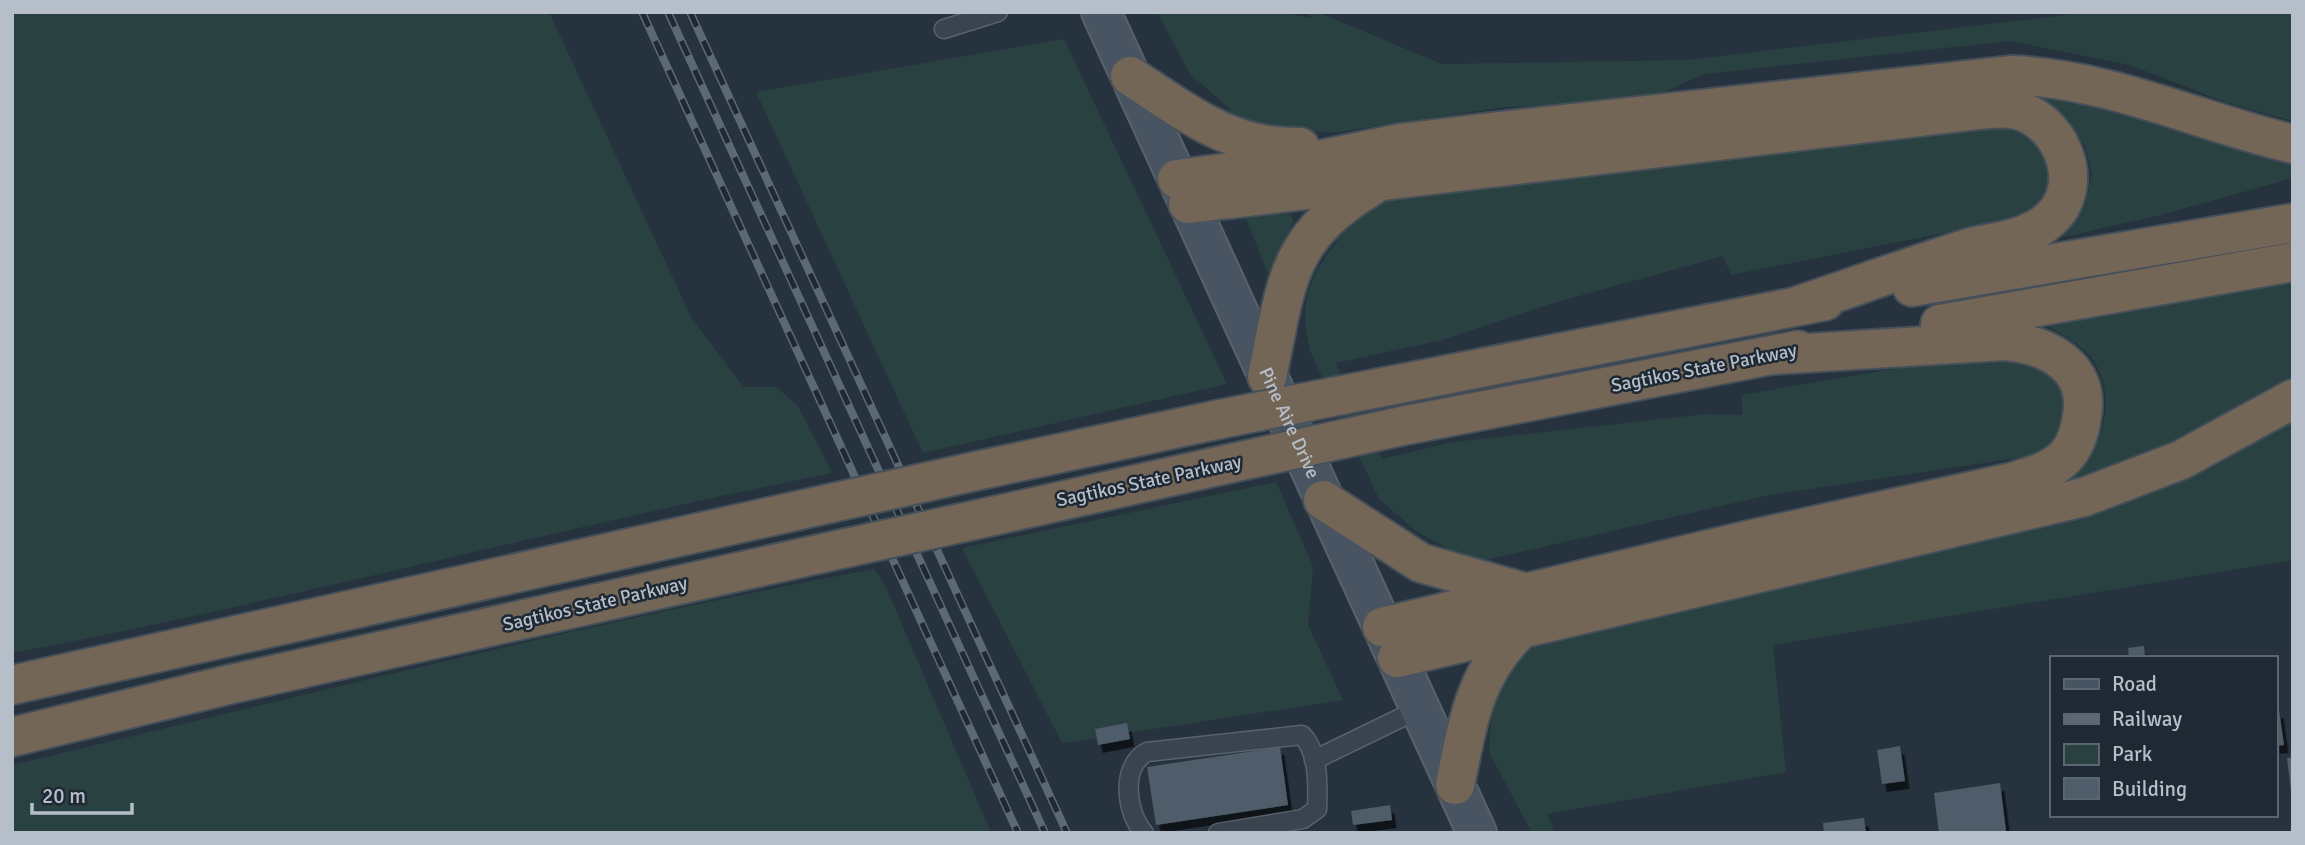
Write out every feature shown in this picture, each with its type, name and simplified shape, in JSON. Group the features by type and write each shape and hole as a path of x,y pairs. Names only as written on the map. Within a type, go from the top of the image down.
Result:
{"highway":[{"path":"1130,76 1208,125 1245,142 1282,148 1400,143 2013,75 2061,78 2119,90 2220,125 2293,144"},
{"path":"1183,191 1377,183 1979,110 2016,110 2032,117 2053,133 2065,158 2067,187 2064,201 2046,222 2013,239 1972,247 1800,305"},
{"path":"1183,191 1400,143"},
{"path":"1267,377 1287,284 1303,246 1338,208 1377,183"},
{"path":"12,685 976,471 1393,384 1800,305 2293,223"},
{"name":"Sagtikos State Parkway","path":"12,737 227,685 1402,426 2097,295 2293,262"},
{"path":"1323,500 1421,563 1523,611 2012,482 2053,467 2074,444 2080,428 2083,395 2078,380 2069,366 2040,346 2004,341 1775,355"},
{"path":"1389,642 1523,611 2084,497 2181,460 2293,399"},
{"path":"1455,785 1477,689 1523,611"}],"street":[{"name":"Pine Aire Drive","path":"1101,12 1477,833"}],"lane":[{"path":"944,29 998,12"},
{"path":"1314,760 1419,709"},
{"path":"1144,833 1136,823 1128,775 1137,757 1147,752 1302,735 1310,742 1314,760 1317,809 1303,819 1218,833"}],"green space":[{"path":"12,12 549,12 692,319 744,387 776,387 798,406 832,473 218,611 12,653"},
{"path":"1157,12 1282,12 1314,19 1305,12 1317,12 1442,64 1687,60 2091,12 2293,12 2293,121 2227,103 2130,65 2010,41 1703,74 1642,103 1505,107 1338,132 1275,131 1229,114 1229,108 1190,74"},
{"path":"1064,39 1227,384 923,453 756,92"},
{"path":"2031,87 2293,152 2293,178 2157,216 2063,237 2060,231 2085,206 2092,173 2085,146 2060,113 2028,95"},
{"path":"1997,122 2033,129 2055,177 2040,207 2014,219 1731,275 1723,256 1550,304 1442,340 1336,363 1382,459 1453,442 1706,414 1742,415 1742,395 2003,350 2064,380 2064,416 2059,434 2031,456 1769,495 1481,561 1444,555 1445,547 1415,530 1379,499 1310,351 1305,318 1308,292 1319,267 1338,240 1331,233 1379,202"},
{"path":"1290,214 1294,221 1280,249 1274,277 1267,271 1245,216"},
{"path":"2293,280 2293,381 2177,448 2077,487 2072,475 2093,450 2100,435 2106,402 2104,386 2099,370 2090,356 2049,326"},
{"path":"2293,414 2293,560 1773,645 1786,772 1547,814 1555,833 1532,833 1489,752 1492,709 1508,670 1543,639 2080,517 2163,489"},
{"path":"1276,482 1313,566 1308,625 1343,700 1062,743 962,548"},
{"path":"874,569 886,587 991,833 12,833 12,765 550,637"}],"building":[{"path":"2144,646 2145,656 2129,656 2128,648"},
{"path":"2277,710 2284,745 2277,746"},
{"path":"1127,723 1130,739 1098,745 1095,729"},
{"path":"1900,746 1905,781 1882,784 1877,750"},
{"path":"1280,747 1288,805 1156,825 1147,767"},
{"path":"2293,757 2293,791 2291,791 2287,758"},
{"path":"2000,783 2006,831 1939,833 1934,793"},
{"path":"1390,805 1392,820 1353,825 1351,811"},
{"path":"1864,818 1866,833 1824,833 1823,823"}],"railway":[{"path":"642,12 1018,833"},
{"path":"668,12 1045,833"},
{"path":"690,12 1067,833"}]}
